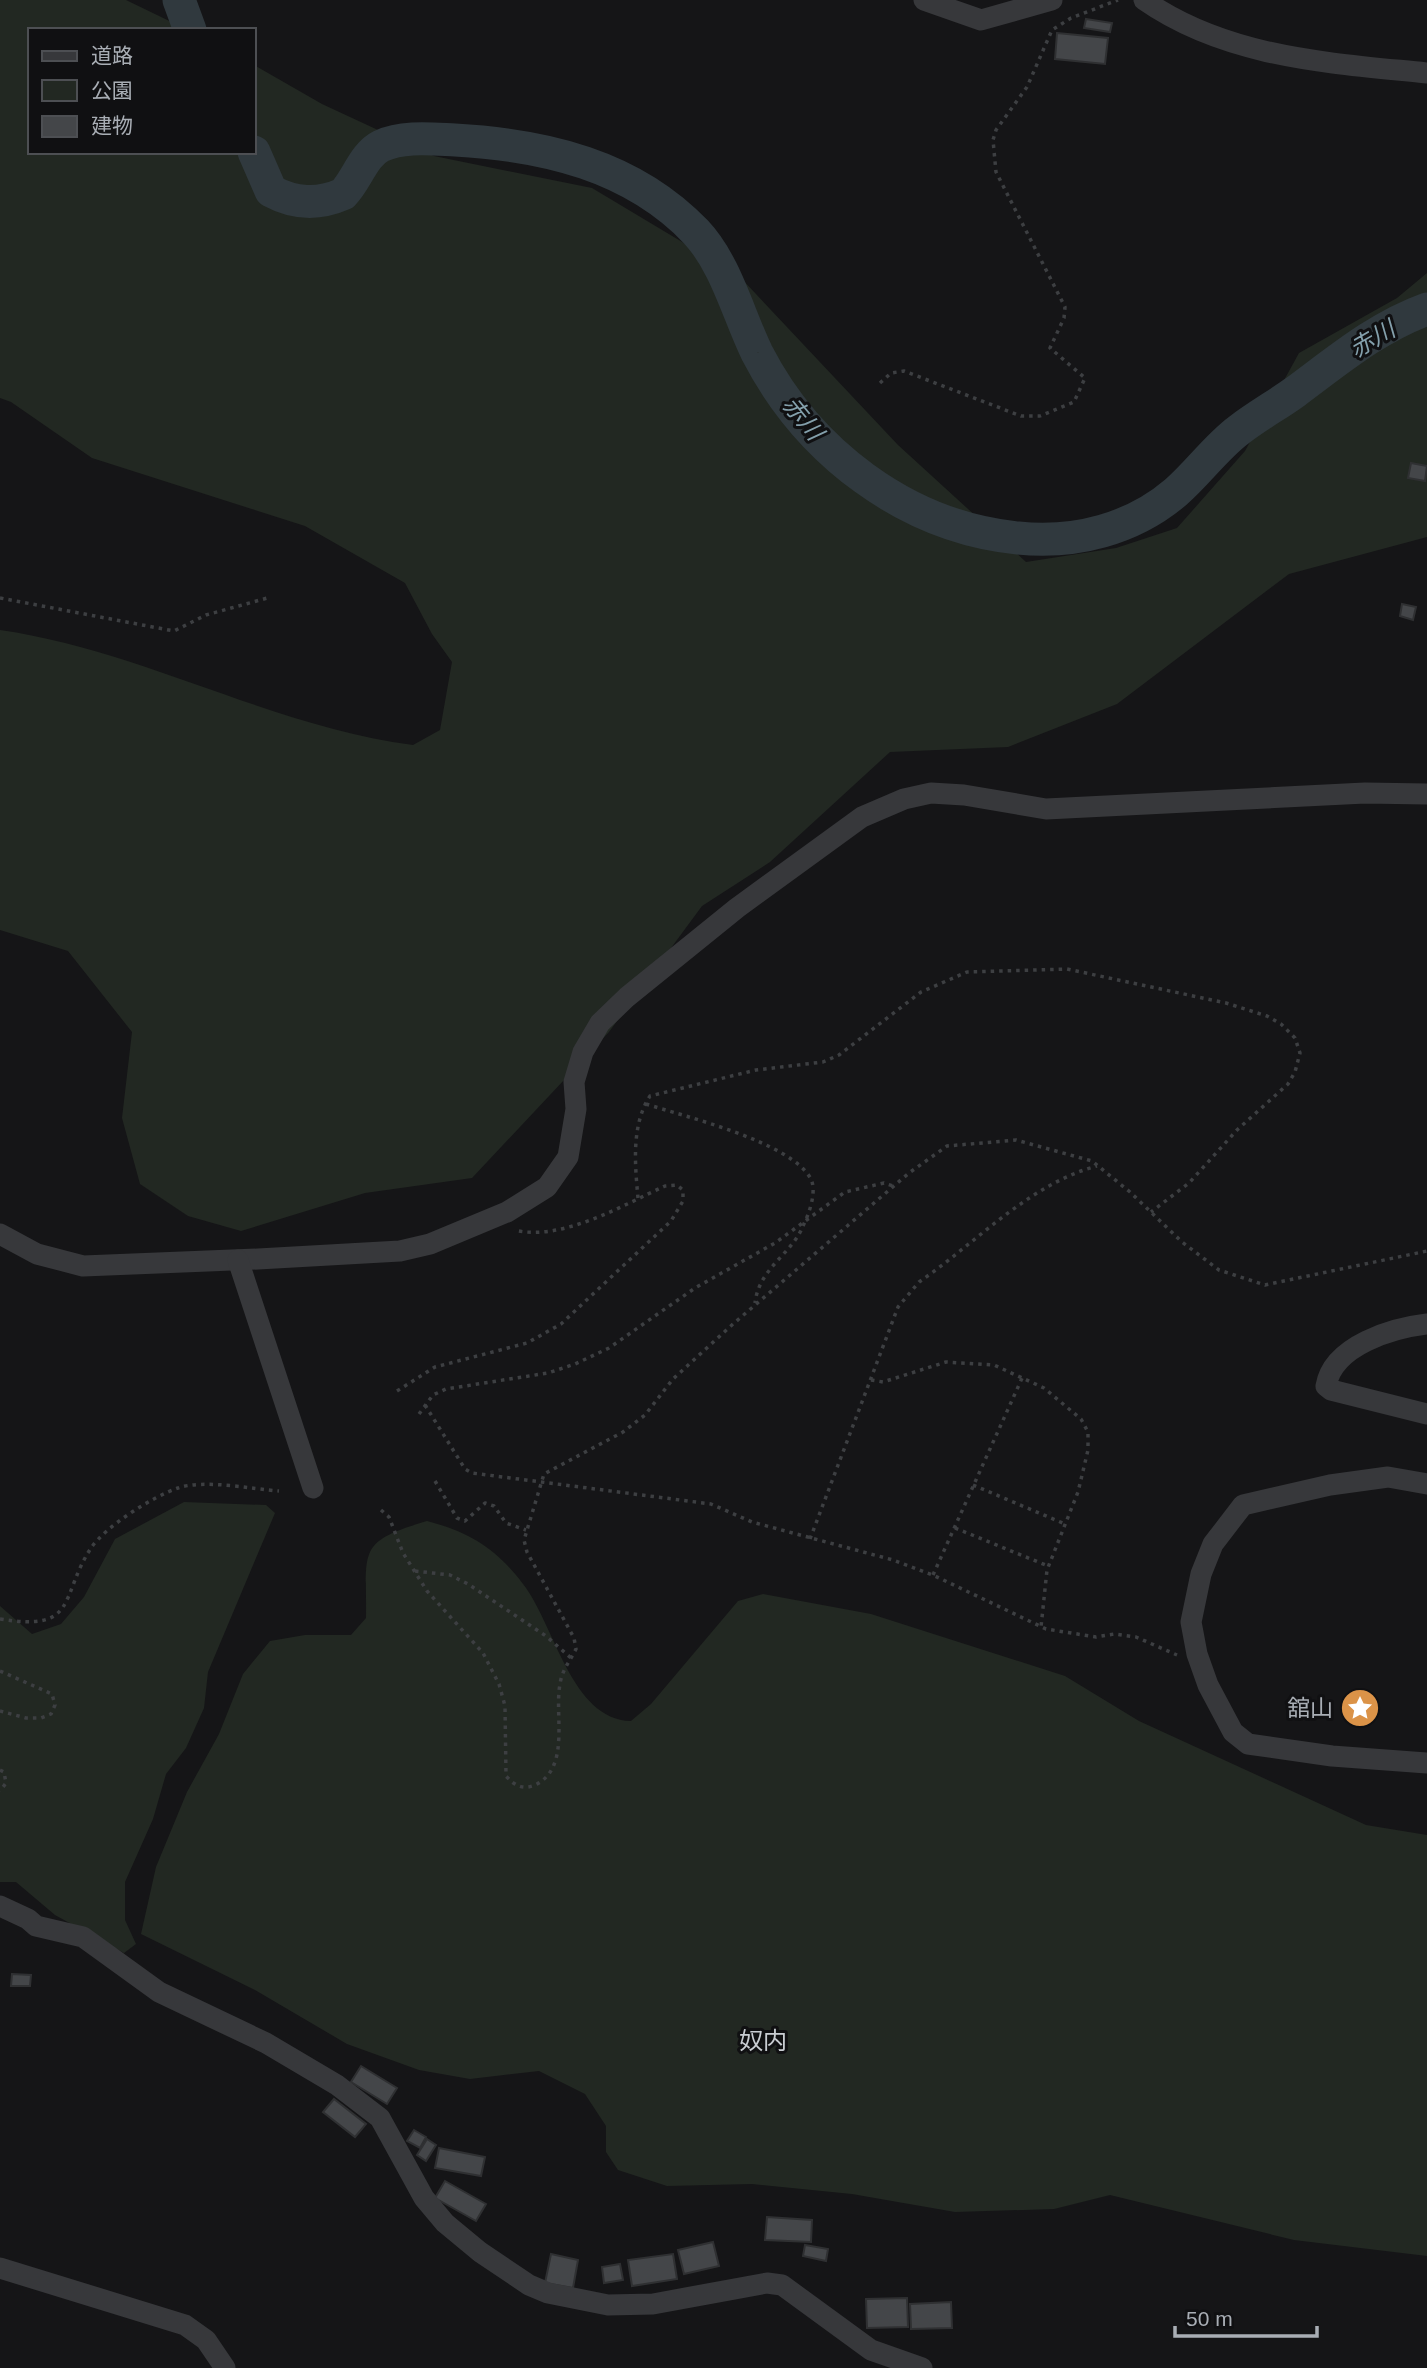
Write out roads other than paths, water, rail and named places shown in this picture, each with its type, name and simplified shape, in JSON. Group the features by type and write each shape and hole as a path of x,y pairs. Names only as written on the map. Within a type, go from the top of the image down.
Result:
{"street":[{"path":"924,0 981,20 1052,0"},
{"path":"1144,0 1206,32 1272,55 1427,73"},
{"path":"0,1234 37,1254 83,1266 238,1260 400,1251 430,1244 503,1214 547,1187 568,1157 576,1109 574,1082 583,1052 600,1023 627,997 737,908 862,817 904,799 930,793 964,795 1046,809 1365,793 1427,794"},
{"path":"238,1260 313,1488"},
{"path":"1427,1324 1382,1332 1345,1356 1327,1379 1326,1386 1331,1390 1427,1414"},
{"path":"1427,1484 1388,1477 1330,1485 1243,1505 1213,1544 1201,1574 1191,1622 1201,1667 1233,1732 1248,1744 1332,1756 1427,1763"},
{"path":"0,1906 28,1919 36,1926 83,1937 159,1992 266,2043 337,2085 380,2118 424,2198 445,2223 480,2252 529,2285 548,2293 608,2305 653,2304 767,2283 782,2285 871,2350 922,2368"},
{"path":"0,2268 185,2325 206,2340 225,2368"}],"waterway":[{"name":"赤川","path":"179,0 189,28"},
{"name":"赤川","path":"255,154 271,191 307,202 343,194 369,155 381,146 408,139 455,140 521,147 585,163 615,175 644,190 671,209 696,232 716,259 757,353 778,389 832,452 900,501 937,518 977,531 1018,538 1061,539 1082,536 1141,516 1176,492 1223,444 1246,425 1374,335 1427,309"}],"place":[{"name":"舘山","path":"1360,1708"}],"district":[{"name":"奴内","path":"763,2040"}]}
